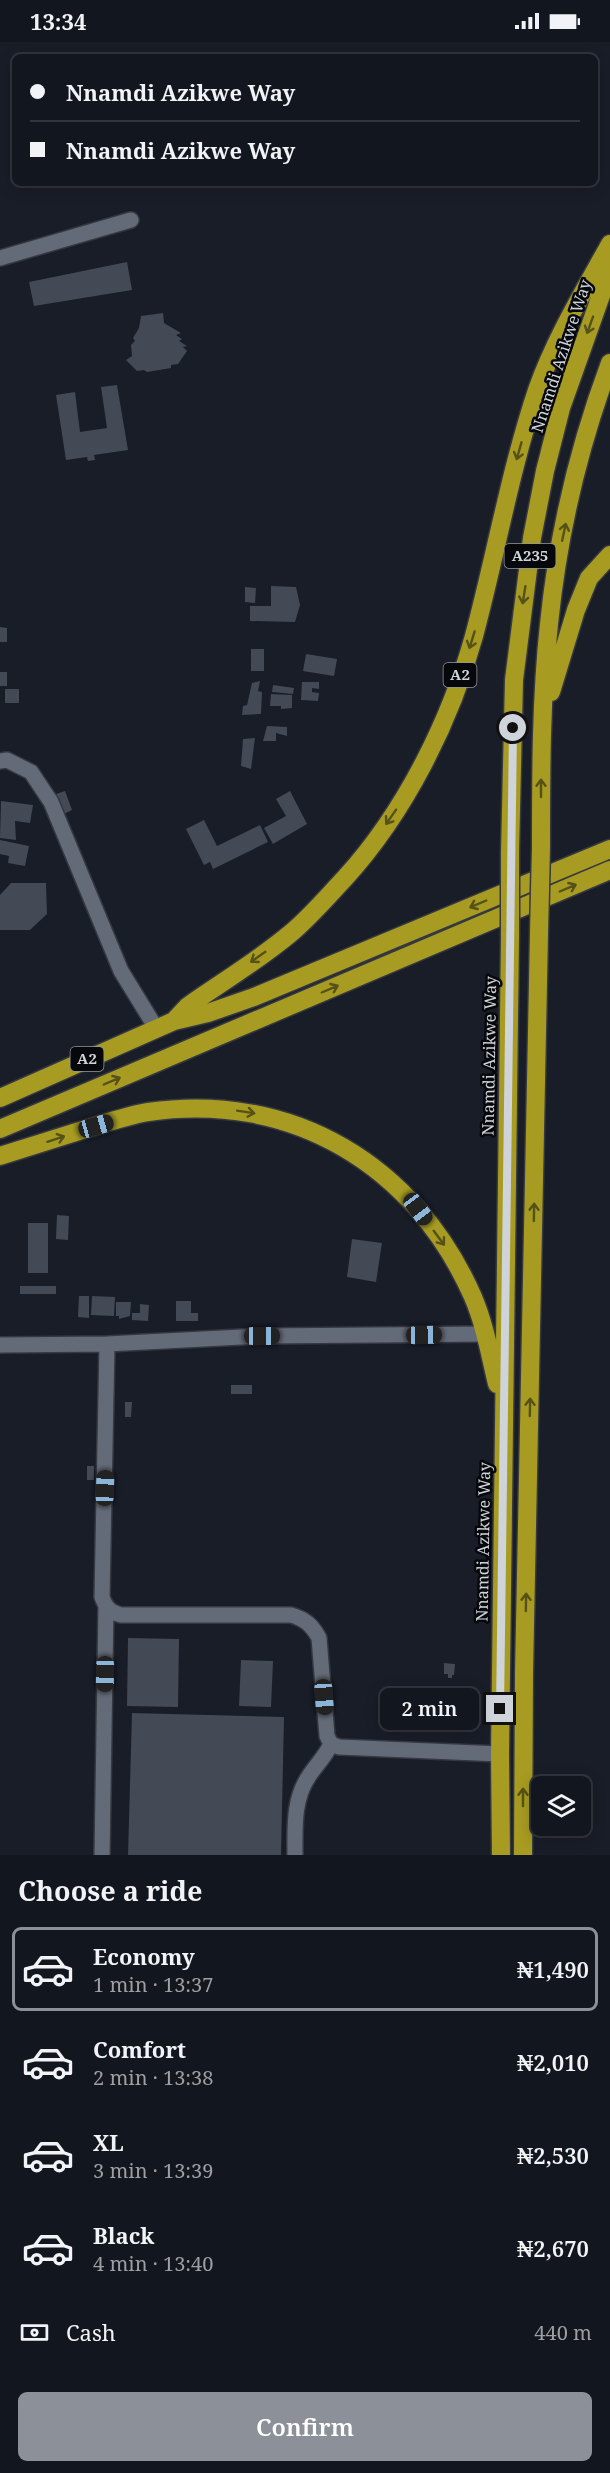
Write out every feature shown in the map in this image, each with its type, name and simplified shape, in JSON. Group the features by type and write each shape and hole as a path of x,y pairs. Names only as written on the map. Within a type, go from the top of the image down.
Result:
{"highway":[{"name":"A2","path":"0,1098 174,1021 188,1006 292,933 346,877 393,814 424,763 451,703 473,637 518,453 538,387 571,315 610,244"},
{"name":"Nnamdi Azikwe Way","path":"501,1855 500,1754 514,680 532,538 545,471 561,408 610,270"},
{"name":"A235","path":"523,1855 541,741 549,623 558,557 574,481 591,418 610,363"},
{"path":"541,741 551,693 576,610 590,578 610,555"},
{"path":"174,1021 208,1013 254,997 610,849"},
{"name":"A2","path":"0,1129 610,870"},
{"path":"0,1156 145,1112 211,1108 279,1118 337,1144 364,1160 418,1209 457,1263 474,1298 486,1334 504,1417"}],"lane":[{"path":"0,258 131,220"},
{"path":"0,761 7,760 31,772 51,802 121,971 156,1028"},
{"path":"0,1345 107,1344 262,1336 486,1334"},
{"path":"107,1344 102,1597 106,1606 112,1612 121,1615 291,1615 301,1618 312,1626 319,1638 327,1736 331,1744 339,1747 500,1754"},
{"path":"102,1855 106,1606"},
{"path":"295,1855 296,1805 308,1776 325,1757 331,1744"}],"building":[{"path":"127,262 132,290 34,306 29,282"},
{"path":"163,313 164,323 181,333 176,335 182,339 179,341 187,346 183,347 187,351 178,364 171,365 171,368 147,372 137,371 126,360 132,356 131,345 135,341 133,338 139,328 141,316"},
{"path":"117,385 128,450 94,455 95,460 88,461 87,457 66,460 56,395 75,392 80,432 107,428 101,387"},
{"path":"271,586 296,587 300,605 295,622 250,621 250,606 271,606"},
{"path":"245,587 256,588 255,603 245,602"},
{"path":"0,627 7,628 7,642 0,642"},
{"path":"251,649 264,649 264,671 251,671"},
{"path":"306,654 337,659 334,676 303,671"},
{"path":"0,672 7,672 7,686 0,686"},
{"path":"260,681 258,691 262,692 261,714 242,715 252,683"},
{"path":"302,682 319,682 319,689 312,688 312,692 319,693 318,701 301,700"},
{"path":"273,685 294,688 293,694 272,692"},
{"path":"5,689 19,689 19,703 5,703"},
{"path":"271,694 292,695 292,708 281,709 281,706 270,706"},
{"path":"267,726 287,727 287,736 276,733 276,741 263,741"},
{"path":"255,738 251,769 241,766 243,739"},
{"path":"65,791 72,810 64,814 56,794"},
{"path":"290,791 307,824 273,844 264,828 286,816 276,799"},
{"path":"1,801 33,805 30,823 15,821 16,840 0,838"},
{"path":"204,820 217,846 260,825 268,842 213,869 210,862 204,865 186,829"},
{"path":"0,840 29,846 25,866 8,863 9,856 0,854"},
{"path":"11,883 46,883 47,914 30,930 0,930 0,895"},
{"path":"57,1215 69,1216 68,1240 56,1239"},
{"path":"28,1223 48,1223 48,1273 28,1273"},
{"path":"352,1239 382,1243 376,1282 347,1277"},
{"path":"20,1286 56,1286 56,1294 20,1294"},
{"path":"79,1296 89,1296 89,1318 78,1317"},
{"path":"92,1296 115,1297 114,1316 91,1315"},
{"path":"176,1301 191,1301 191,1313 198,1313 198,1321 176,1321"},
{"path":"116,1302 131,1302 130,1316 119,1319 119,1316 116,1316"},
{"path":"140,1304 149,1305 148,1321 132,1320 132,1313 140,1313"},
{"path":"231,1385 252,1385 252,1394 231,1394"},
{"path":"125,1402 132,1402 131,1417 125,1417"},
{"path":"87,1466 94,1466 94,1480 87,1480"},
{"path":"128,1638 179,1639 178,1707 127,1706"},
{"path":"241,1660 273,1661 271,1707 239,1706"},
{"path":"444,1663 455,1664 452,1678 444,1674"},
{"path":"132,1713 284,1717 281,1855 128,1855"}],"route":[{"path":"500,1709 513,728"}]}
